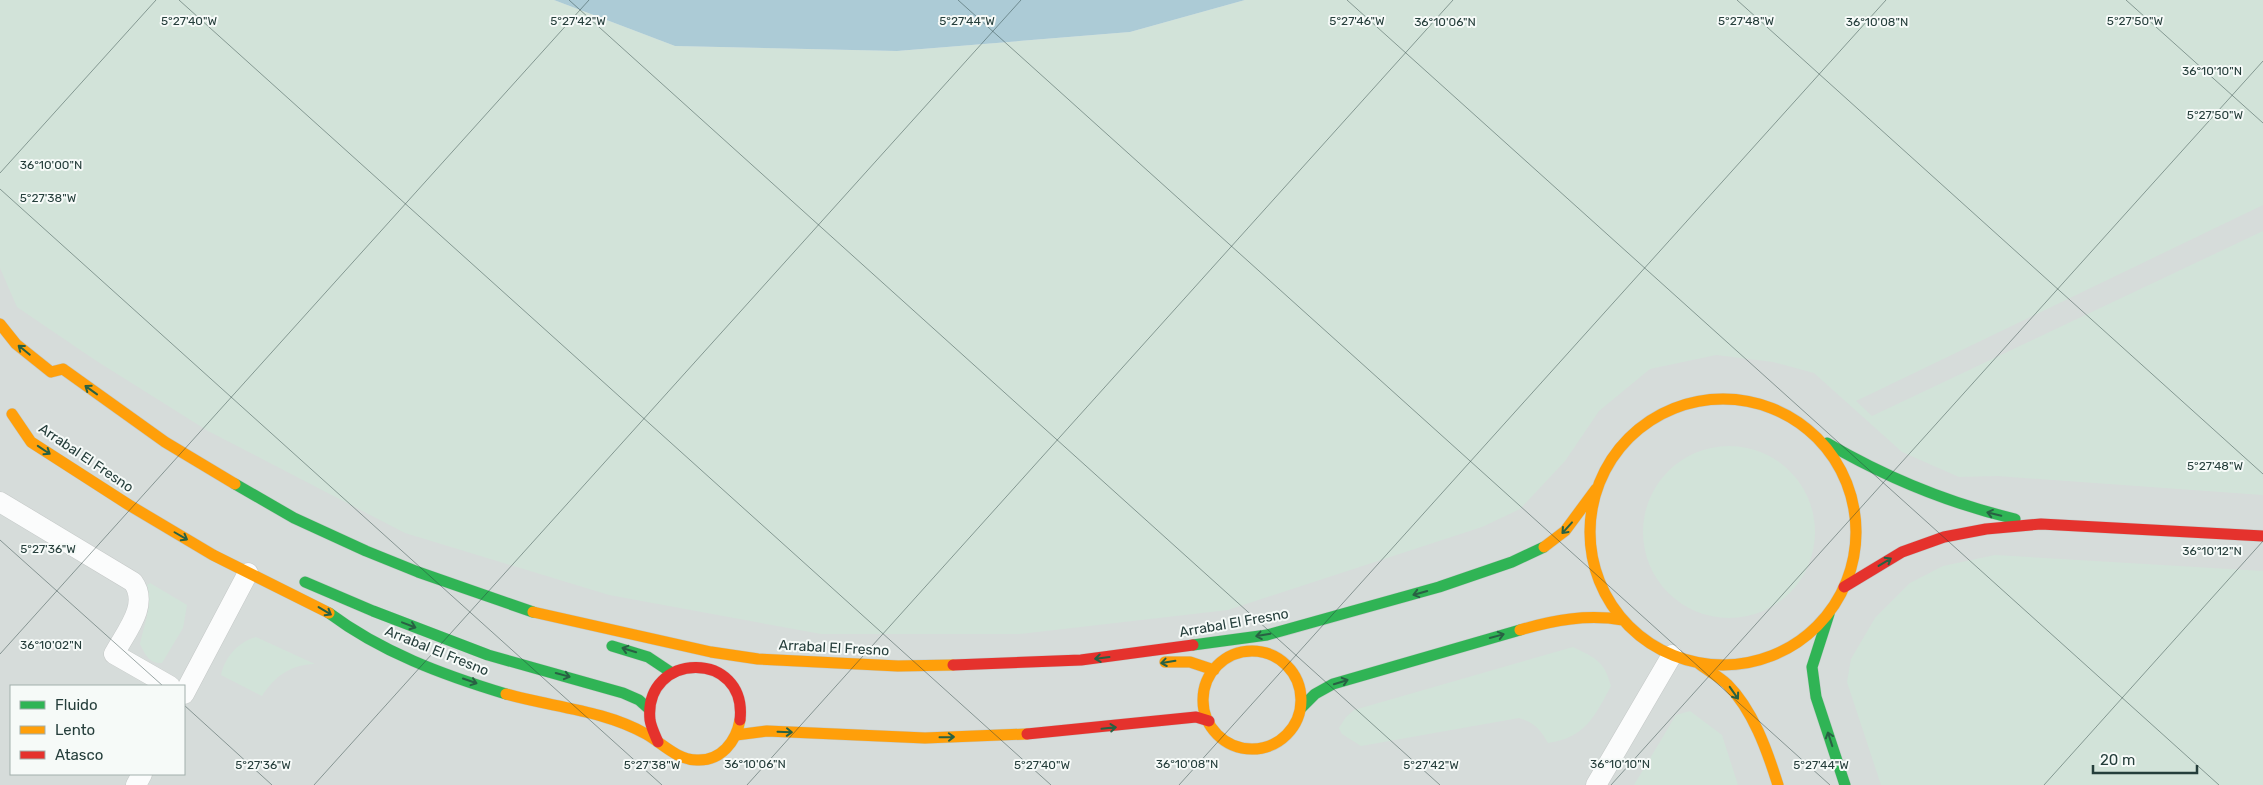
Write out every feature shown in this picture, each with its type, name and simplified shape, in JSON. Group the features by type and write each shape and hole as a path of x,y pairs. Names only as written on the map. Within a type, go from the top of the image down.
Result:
{"street":[{"path":"0,324 16,344 51,372 51,384"},
{"name":"Arrabal El Fresno","path":"51,372 63,369 130,418 196,462 294,518 418,572 526,610 711,652 758,659 898,666 1053,662 1163,650 1266,635 1439,587 1512,562 1540,549 1565,531 1596,489"},
{"path":"1710,399 1735,399 1760,404 1784,413 1815,436 1838,465 1849,488 1855,513 1856,538 1844,587 1831,609 1814,628 1794,644 1771,655 1747,662 1722,665 1696,662 1672,655 1652,645 1616,613 1602,590 1594,566 1590,541 1591,514 1596,489 1607,466 1622,445 1640,428 1661,414 1685,404 1710,399"},
{"path":"2,406 12,414"},
{"name":"Arrabal El Fresno","path":"12,414 31,421"},
{"name":"Arrabal El Fresno","path":"12,414 29,439 84,477 203,549 248,573 322,608 352,631 384,648 427,666 509,695 621,724 648,735 675,755 690,760 704,760 725,751 736,735"},
{"path":"1815,436 1899,483 1988,513 2041,524"},
{"path":"1844,587 1902,552 1944,537 1986,529 2041,524 2263,536"},
{"name":"Arrabal El Fresno","path":"295,577 373,612 488,655 623,693 639,700 649,709"},
{"path":"1831,609 1812,667 1816,697 1845,785"},
{"path":"1301,708 1300,692 1295,676 1285,664 1272,655 1247,652 1234,655 1219,664 1214,670 1209,677 1203,694 1204,711 1208,721 1226,742 1248,750 1260,750 1286,735 1301,708 1315,694 1333,684 1545,623 1598,616 1623,620"},
{"name":"Arrabal El Fresno","path":"1264,654 1277,641 1315,622"},
{"path":"600,643 648,657 672,673"},
{"name":"Arrabal El Fresno","path":"1151,664 1180,660 1196,661 1214,670"},
{"path":"1696,662 1727,684 1750,717 1770,758 1778,785"},
{"path":"658,742 652,732 649,709 654,690 660,682 672,673 695,666 714,670 734,686 739,695 741,718 736,735 767,732 925,738 986,737 1066,732 1196,717 1208,721"},
{"path":"720,674 739,670"}],"lane":[{"path":"0,502 133,582 140,598 139,608 114,654 168,685"},
{"path":"185,692 248,573"},
{"path":"1596,785 1672,655"}],"shaded area":[{"path":"0,100 1570,356 2263,155 2263,785 0,785"}],"green space":[{"path":"0,0 554,0 675,46 897,51 1130,32 1245,0 2263,0 2263,205 1856,401 1872,416 2263,231 2263,495 1997,476 1959,477 1902,452 1814,373 1773,362 1716,355 1650,369 1599,411 1565,461 1520,509 1482,527 1228,610 1020,634 821,634 609,595 405,533 208,431 95,360 17,307 0,268"},
{"path":"1737,446 1754,449 1770,456 1784,465 1796,477 1812,507 1815,532 1814,549 1809,565 1796,587 1784,599 1754,615 1721,618 1704,615 1688,608 1674,599 1662,587 1646,557 1643,524 1646,507 1653,491 1662,477 1674,465 1704,449"},
{"path":"1995,555 2263,571 2263,785 1881,785 1847,682 1851,659 1875,618 1910,583 1943,566"},
{"path":"150,583 187,605 183,628 162,663 151,660 140,644 149,600 147,585"},
{"path":"256,637 315,664 291,669 284,673 272,683 262,696 221,675 233,651 249,639"},
{"path":"1573,647 1602,665 1611,686 1600,707 1587,724 1580,731 1561,740 1548,743 1536,727 1519,718 1361,746 1342,734 1339,728 1346,717 1354,710"},
{"path":"1690,711 1722,735 1738,785 1634,785 1676,715"}],"water":[{"path":"554,0 1245,0 1130,32 897,51 675,46"}],"traffic: fast":[{"path":"1827,443 1872,467 1918,488 1990,513 2015,519"},
{"path":"235,484 294,518 366,551 418,572 533,612"},
{"path":"1193,645 1267,635 1439,587 1512,562 1544,547"},
{"path":"305,582 373,611 488,655 623,693 639,700 649,709"},
{"path":"329,613 391,651 459,679 506,694"},
{"path":"1829,614 1812,667 1816,697 1845,785"},
{"path":"1301,708 1315,694 1333,684 1520,630"},
{"path":"612,646 648,657 672,673"}],"traffic: slow":[{"path":"0,324 16,344 51,372 63,369 165,442 235,484"},
{"path":"1723,399 1749,402 1774,409 1797,422 1817,438 1833,458 1846,481 1853,506 1856,532 1853,558 1846,583 1833,606 1817,626 1797,642 1774,655 1749,662 1723,665 1697,662 1672,655 1649,642 1629,626 1613,606 1600,583 1593,558 1590,532 1593,506 1600,481 1613,458 1629,438 1649,422 1672,409 1697,402 1723,399"},
{"path":"12,414 31,442 129,505 213,555 329,613"},
{"path":"1544,547 1565,531 1596,489"},
{"path":"533,612 711,652 758,659 898,666 953,665"},
{"path":"1520,630 1545,623 1571,619 1610,618 1623,620"},
{"path":"1252,651 1271,655 1286,666 1297,681 1301,700 1297,719 1286,734 1271,745 1252,749 1233,745 1218,734 1207,719 1203,700 1207,681 1218,666 1233,655 1252,651"},
{"path":"1165,662 1190,662 1214,670"},
{"path":"1698,663 1727,684 1752,718 1778,785"},
{"path":"506,694 613,719 646,734 676,754 697,760 713,757 726,749 735,736 740,720"},
{"path":"736,735 767,731 925,738 1027,734"}],"traffic: jam":[{"path":"1844,587 1902,552 1944,537 1986,529 2041,524 2263,536"},
{"path":"953,665 1081,660 1193,645"},
{"path":"658,742 650,720 652,697 662,681 678,671 695,668 713,671 728,680 738,697 740,720"},
{"path":"1027,734 1196,717 1209,721"}]}
